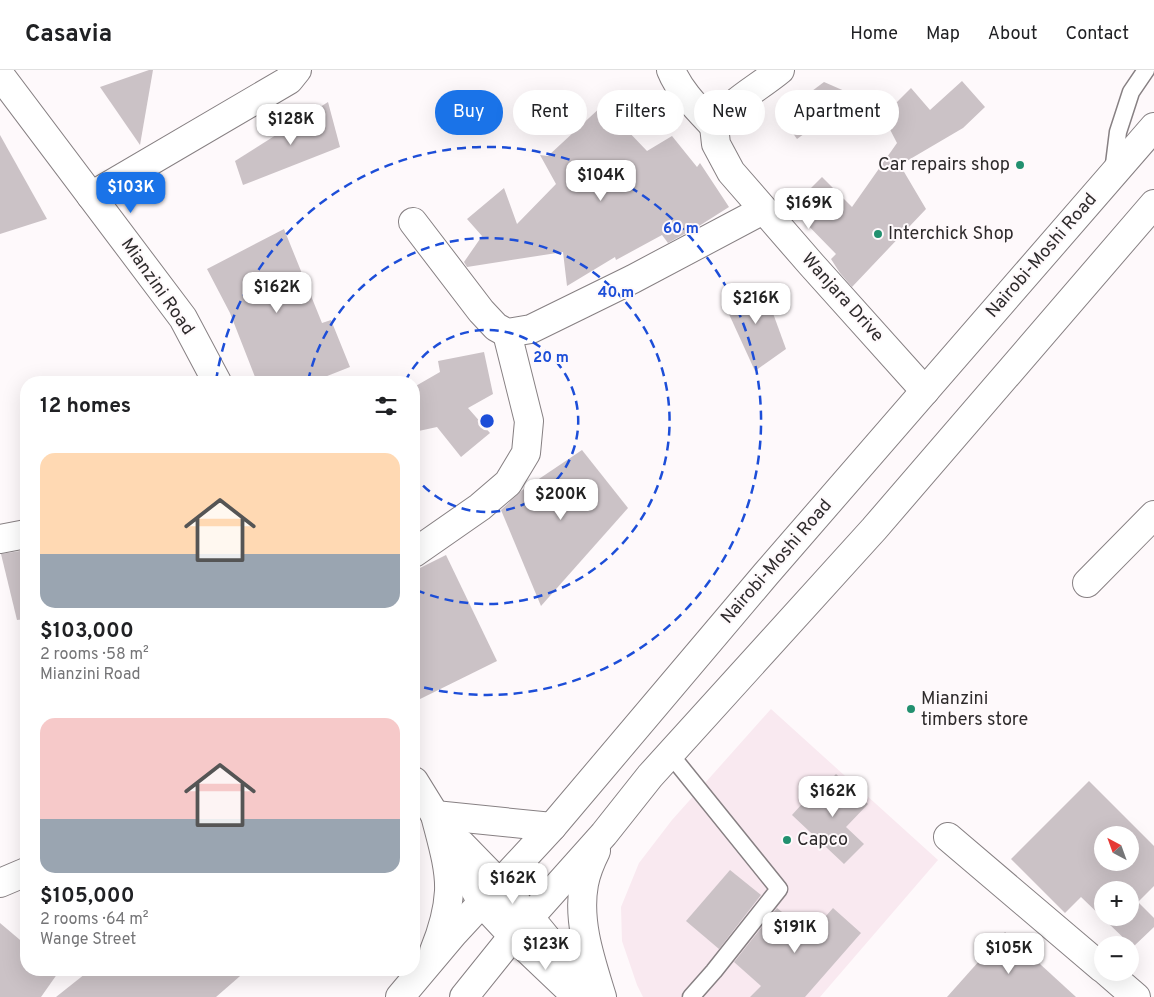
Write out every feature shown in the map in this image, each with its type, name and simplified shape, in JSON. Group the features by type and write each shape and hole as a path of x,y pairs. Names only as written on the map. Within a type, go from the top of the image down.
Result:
{"main road":[{"path":"91,196 289,80 297,70"},
{"path":"672,70 676,80 694,104"},
{"path":"752,90 780,70"},
{"name":"Mianzini Road","path":"0,75 183,318 214,376"},
{"name":"Nairobi-Moshi Road","path":"420,973 552,827 766,574 1154,127"},
{"name":"Wanjara Drive","path":"715,135 716,144 731,172 925,391"},
{"path":"464,997 521,927 604,834 670,754 874,529 1154,204"},
{"path":"413,222 480,311 496,327 507,333 531,329 633,279 763,210"},
{"path":"420,549 480,508 508,483 526,453 529,421 507,333"},
{"path":"1087,583 1154,515"},
{"path":"0,539 20,535"},
{"path":"420,791 482,903 521,927 594,997"},
{"path":"435,815 552,827"},
{"path":"435,815 500,884 521,927 576,997"},
{"path":"431,960 441,934 449,891 445,857 435,815"},
{"path":"602,997 585,940 582,911 584,884 604,834"},
{"path":"948,837 1094,961"},
{"path":"0,883 20,875"},
{"name":"Nairobi-Moshi Road","path":"400,997 418,976"},
{"path":"1117,981 1136,997"}],"lane":[{"path":"1112,176 1118,132 1130,92 1146,70"},
{"path":"670,754 779,890 691,997"}],"shaded area":[{"name":"Capco","path":"771,709 938,860 820,997 643,997 622,941 621,907 639,863 672,820"}],"building":[{"path":"153,70 140,145 100,87"},
{"path":"962,81 985,107 963,128 900,165 926,209 852,287 831,259 836,254 791,208 822,177 852,207 897,143 893,135 899,135 899,100 911,88 930,110"},
{"path":"824,82 842,90 813,90"},
{"path":"328,102 340,147 243,185 235,161"},
{"path":"597,111 597,135 632,135 647,151 672,136 697,167 700,163 729,207 668,243 662,235 616,260 615,257 567,286 563,252 467,267 464,262 482,236 467,219 504,188 517,224 556,184 540,155 548,156 571,135 587,135 587,120"},
{"path":"0,135 47,219 0,234"},
{"path":"794,135 802,135 797,139"},
{"path":"284,229 322,323 331,320 350,367 327,376 255,376 230,313 207,269"},
{"path":"762,283 786,349 755,371 723,301"},
{"path":"484,352 493,394 468,408 490,433 461,457 437,427 420,431 420,384 440,372 438,361"},
{"path":"582,450 628,508 541,606 501,510 521,491"},
{"path":"20,551 20,620 17,620 1,554"},
{"path":"446,555 497,661 420,699 420,568"},
{"path":"836,774 868,804 846,827 864,844 844,864 792,815 811,794 814,797"},
{"path":"1089,781 1134,826 1094,826 1094,871 1139,871 1139,831 1154,846 1154,886 1139,901 1139,881 1094,881 1094,909 1081,897 1065,913 1011,859"},
{"path":"730,870 761,895 719,949 686,921"},
{"path":"1139,903 1154,918 1154,927 1139,941 1139,936 1122,936 1111,926 1139,926"},
{"path":"777,908 810,934 833,908 861,933 805,997 750,997 761,986 734,962"},
{"path":"0,923 20,940 20,976 56,976 41,997 0,997"},
{"path":"1005,932 1076,997 947,997"},
{"path":"82,976 240,976 216,997 56,997"}],"place":[{"name":"Car repairs shop","path":"1020,165"},
{"name":"Interchick Shop","path":"878,234"},
{"name":"Mianzini timbers store","path":"911,709"},
{"name":"Capco","path":"787,840"}]}
